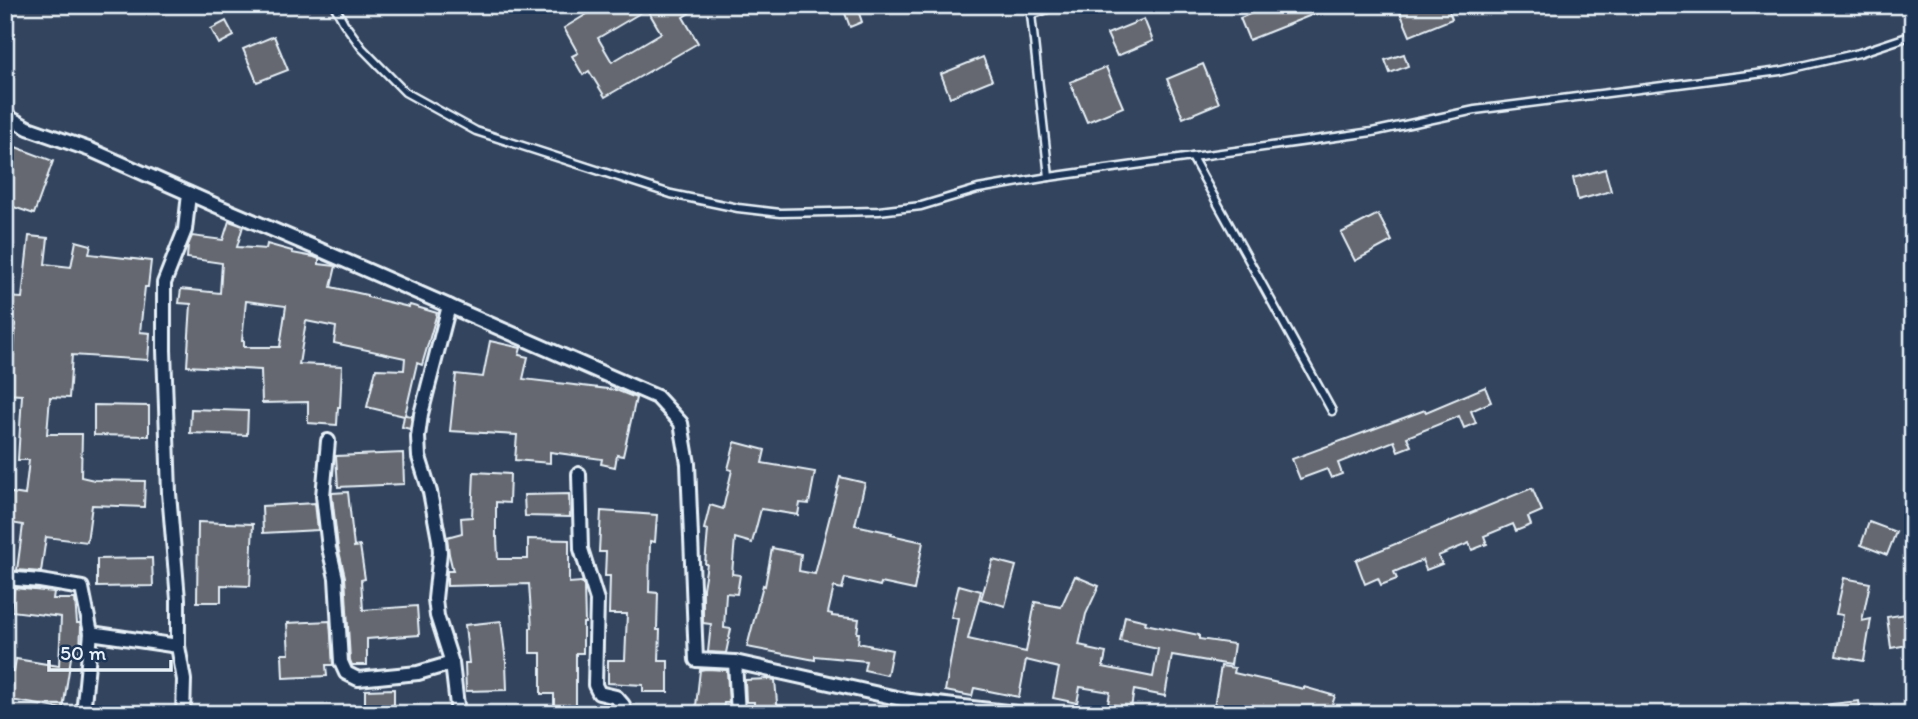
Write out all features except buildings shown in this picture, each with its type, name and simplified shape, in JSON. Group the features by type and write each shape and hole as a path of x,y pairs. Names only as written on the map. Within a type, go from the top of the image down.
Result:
{"street":[{"path":"5,115 28,128 91,150 657,397 681,423 688,464 696,660 735,662 910,707 1025,714"},
{"path":"183,714 184,680 178,646 178,599 168,454 164,283 184,230 189,194"},
{"path":"449,306 425,393 418,437 419,457 430,492 439,540 435,599 437,616 452,663 458,714"},
{"path":"328,441 323,496 329,548 336,578 341,662 346,673 358,679 418,673 452,663"},
{"path":"579,474 581,549 597,600 595,685 599,693 616,697 623,705 623,714"},
{"path":"5,579 82,588 92,633 83,714"},
{"path":"92,633 178,646"},
{"path":"735,662 738,714"}],"lane":[{"path":"334,5 362,48 405,92 476,131 671,194 738,208 779,213 879,211 921,206 978,189 1372,132 1475,110 1780,71 1859,53 1913,36"},
{"path":"1030,5 1049,177"},
{"path":"1031,15 1058,5"},
{"path":"1192,157 1332,411"}]}
